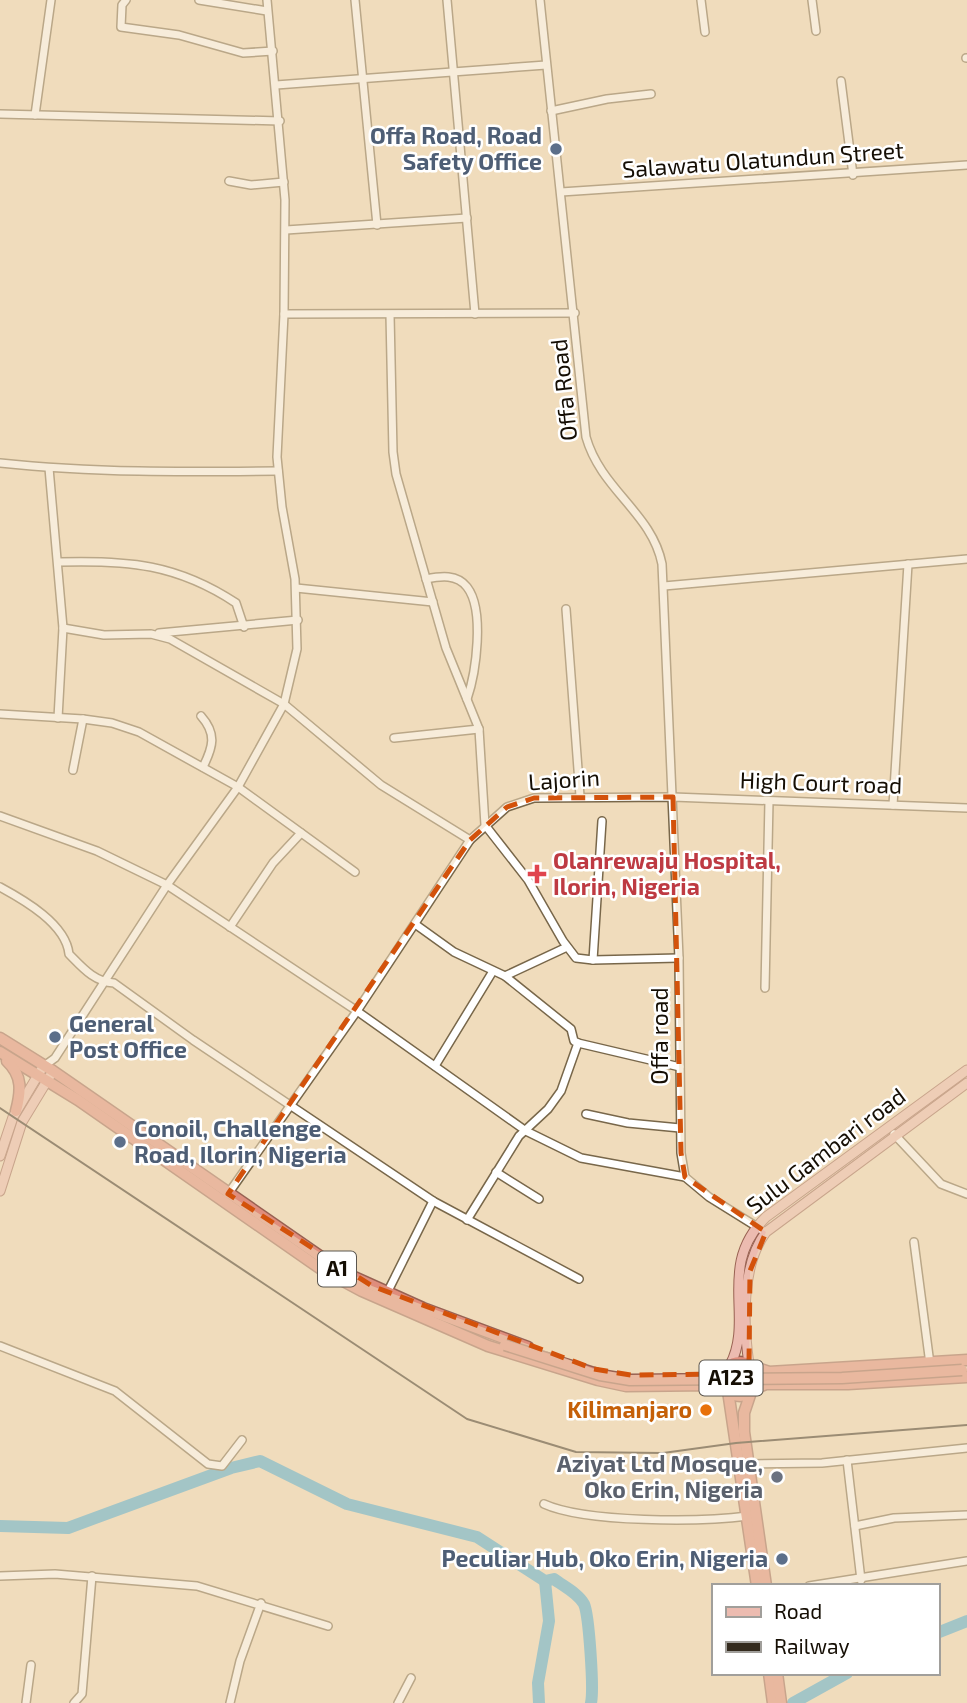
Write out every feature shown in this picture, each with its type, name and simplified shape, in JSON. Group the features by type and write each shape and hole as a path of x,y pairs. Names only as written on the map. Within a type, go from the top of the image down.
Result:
{"highway":[{"name":"A1","path":"0,1038 321,1269 488,1346 613,1384 712,1385 739,1396 752,1391"},
{"name":"A1","path":"0,1053 46,1073 319,1257 421,1313 619,1376 710,1376 737,1362 751,1365"},
{"path":"0,1053 13,1066 20,1079 16,1111"},
{"name":"A123","path":"421,1313 583,1366 631,1375 843,1373 965,1368"},
{"name":"A123","path":"751,1365 769,1372 930,1364 965,1368"},
{"path":"751,1365 757,1377 744,1413 748,1464 766,1584"},
{"path":"727,1368 727,1389 757,1584"},
{"name":"A123","path":"752,1391 766,1384 848,1384 965,1368"},
{"path":"770,1675 778,1702"},
{"path":"777,1675 778,1702"}],"main road":[{"name":"Sulu Gambari road","path":"727,1368 734,1356 742,1252 757,1226 887,1126 967,1070"},
{"path":"1,1151 16,1111 46,1073"},
{"path":"0,1191 22,1122 46,1073"},
{"path":"751,1365 746,1326 750,1271 755,1250 766,1232 967,1083"}],"street":[{"path":"35,115 51,0"},
{"path":"126,0 122,5 121,27 179,35 243,53 273,51"},
{"path":"199,0 267,11"},
{"path":"46,1073 167,885 238,787 284,704 297,649 296,588 278,471 286,230 280,121 267,0"},
{"path":"355,0 377,225"},
{"path":"447,0 475,314"},
{"name":"Offa Road","path":"540,0 586,437 601,474 654,538 664,586 673,797"},
{"path":"701,0 705,32"},
{"path":"812,0 816,32"},
{"path":"276,85 546,65"},
{"path":"841,81 853,175"},
{"path":"551,111 607,99 651,94"},
{"path":"0,114 280,121"},
{"name":"Salawatu Olatundun Street","path":"561,192 853,175 967,165"},
{"path":"229,181 251,185 284,182"},
{"path":"286,230 467,218"},
{"path":"284,314 575,313"},
{"path":"390,315 393,452 396,474 454,672 480,729 485,825 528,880 576,958 680,958"},
{"path":"0,463 49,468 278,471"},
{"path":"49,468 63,628 58,718"},
{"path":"664,586 967,559"},
{"path":"59,562 106,560 156,566 236,603 244,627"},
{"path":"893,805 908,564"},
{"path":"426,579 452,577 468,587 477,625 476,664 467,699"},
{"path":"296,588 433,602"},
{"path":"566,609 580,796"},
{"path":"63,628 104,635 151,634 298,620"},
{"path":"151,634 170,639 284,704 381,785 470,840"},
{"path":"0,714 83,719 139,732 238,787 355,872"},
{"path":"201,716 209,725 213,742 203,767"},
{"path":"72,770 83,719"},
{"path":"394,738 480,729"},
{"name":"Lajorin","path":"228,1194 357,1011 470,840 485,825 507,807 522,800 580,796 673,797"},
{"name":"High Court road","path":"673,797 967,808"},
{"name":"Offa road","path":"673,797 680,958 680,1128 685,1177"},
{"path":"765,988 769,801"},
{"path":"0,816 97,851 167,885 357,1011 526,1131 581,1158 685,1177 709,1196 766,1232"},
{"path":"593,960 602,821"},
{"path":"230,927 273,863 301,833"},
{"path":"0,887 47,919 68,942 69,954 103,983 114,983 203,1047 433,1201 579,1279"},
{"path":"415,924 448,948 505,976 571,1029 574,1041 680,1067"},
{"path":"505,976 567,947"},
{"path":"435,1066 493,971"},
{"path":"467,1220 496,1172 526,1131 561,1091 578,1043"},
{"path":"586,1114 628,1123 680,1128"},
{"path":"887,1126 941,1184 967,1194"},
{"path":"496,1172 539,1199"},
{"path":"387,1293 433,1201"},
{"path":"914,1242 930,1364"},
{"path":"0,1346 116,1391 208,1464 222,1466 242,1440"},
{"path":"748,1464 789,1465 967,1448"},
{"path":"847,1460 862,1580"},
{"path":"544,1504 562,1512 652,1520 748,1516"},
{"path":"855,1526 894,1518 967,1515"},
{"path":"827,1584 967,1561"},
{"path":"0,1576 92,1576 197,1586 261,1603 328,1626"},
{"path":"74,1703 82,1694 92,1576"},
{"path":"230,1703 240,1661 261,1603"},
{"path":"26,1703 31,1665"},
{"path":"398,1703 411,1678"}],"highlighted area":[{"path":"673,797 681,1153 685,1177 766,1232 750,1271 749,1364 733,1363 720,1374 631,1375 594,1369 372,1286 228,1194 470,840 507,807 534,798"}],"waterway":[{"path":"0,1526 68,1528 231,1468 260,1461 347,1504 477,1537 545,1581 554,1579 570,1590 581,1600 586,1611 591,1703"},
{"path":"539,1703 538,1683 549,1621 545,1581"},
{"path":"939,1632 967,1621"},
{"path":"793,1703 843,1675"}],"railway":[{"path":"0,1108 467,1419 576,1452 663,1453 736,1443 967,1425"}],"place":[{"name":"Offa Road, Road Safety Office","path":"556,149"},
{"name":"Olanrewaju Hospital, Ilorin, Nigeria","path":"537,874"},
{"name":"General Post Office","path":"55,1037"},
{"name":"Conoil, Challenge Road, Ilorin, Nigeria","path":"120,1142"},
{"name":"Kilimanjaro","path":"706,1410"},
{"name":"Aziyat Ltd Mosque, Oko Erin, Nigeria","path":"777,1477"},
{"name":"Peculiar Hub, Oko Erin, Nigeria","path":"782,1559"}]}
